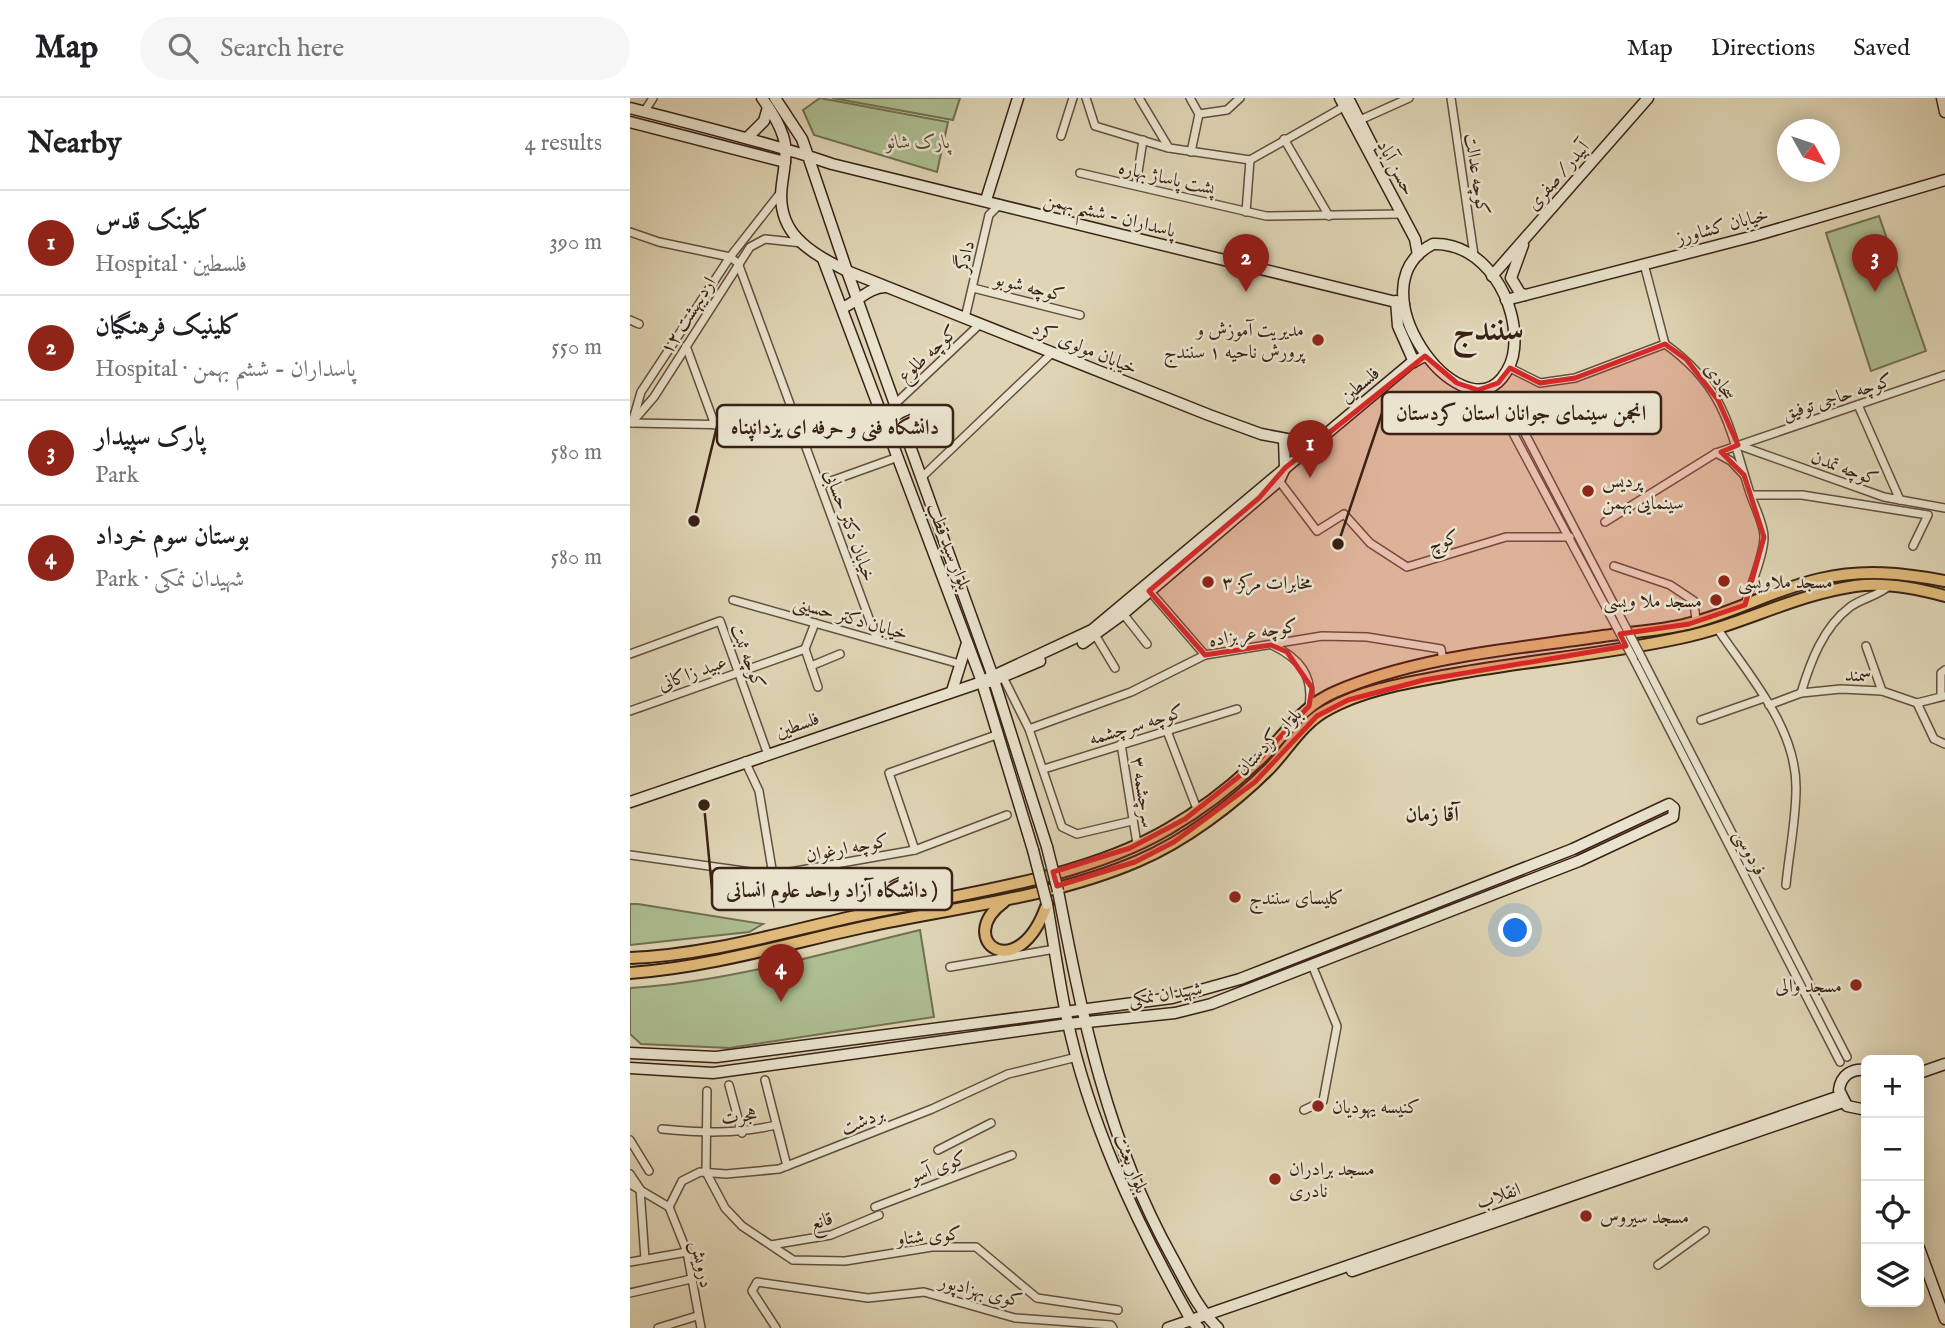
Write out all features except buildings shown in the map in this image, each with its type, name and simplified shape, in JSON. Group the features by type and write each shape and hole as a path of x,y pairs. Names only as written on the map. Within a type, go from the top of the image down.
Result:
{"main road":[{"path":"762,98 782,133 785,149 781,192 784,220 803,243 823,260"},
{"name":"بلوار سید قطب","path":"775,98 802,139 920,478 996,677 1047,847 1053,888"},
{"path":"986,200 1018,98"},
{"name":"آبیدر / صفری","path":"1492,276 1648,98"},
{"path":"1942,98 1945,112"},
{"name":"حسن آباد","path":"1346,101 1360,120 1421,251"},
{"name":"حسن آباد","path":"1346,101 1421,251"},
{"path":"747,138 764,121 768,107"},
{"name":"پاسداران - ششم بهمن","path":"630,108 808,156 1400,302"},
{"path":"630,122 785,162"},
{"name":"خیابان کشاورز","path":"1506,300 1754,236 1945,180"},
{"path":"1525,295 1520,293 1511,278 1526,238"},
{"path":"1400,302 1425,356 1457,383 1478,390 1498,383 1510,368 1514,357 1514,331 1506,300 1492,276 1474,255 1453,244 1433,244 1421,251 1407,274 1400,302 1398,326 1413,362"},
{"name":"بلوار سید قطب","path":"823,260 999,734 1047,904"},
{"name":"خیابان مولوی کرد","path":"823,260 1209,415 1284,439 1313,444"},
{"path":"842,308 859,301 876,288 893,288"},
{"name":"فلسطین","path":"630,802 767,752 980,683 1093,633 1277,478 1284,468 1413,362 1425,356"},
{"path":"1284,439 1284,468"},
{"name":"بلوار کردستان","path":"630,958 728,946 1047,874 1104,858 1137,844 1197,809 1256,763 1309,706 1384,674 1696,621 1818,579 1847,573 1903,573 1945,581"},
{"name":"بلوار کردستان","path":"630,973 773,950 867,926 1053,888 1135,862 1174,842 1255,782 1308,724 1329,708 1348,700 1424,680 1679,639 1818,593 1858,586 1909,587 1945,596"},
{"path":"952,691 967,643"},
{"name":"شهیدان نمکی","path":"630,1052 716,1057 1172,998 1240,979 1573,849 1669,804 1674,808 1673,817 1579,861 1211,1004 1175,1013 1068,1024 713,1073 630,1068"},
{"path":"1573,849 1579,861"},
{"path":"1047,874 1053,888 1080,1008"},
{"path":"1011,897 992,911 985,922 988,942 1005,951 1014,950 1031,938 1040,926 1047,904"},
{"path":"1047,904 1065,1010"},
{"path":"1305,953 1312,965"},
{"name":"بلوار بعثت","path":"1080,1008 1119,1145 1159,1234 1207,1317 1218,1328"},
{"name":"بلوار بعثت","path":"1065,1010 1077,1057 1113,1165 1143,1235 1193,1325"},
{"path":"931,1029 934,1044"},
{"path":"1924,1071 1945,1064"},
{"path":"1861,1070 1846,1075 1840,1084 1842,1099 1853,1110 1861,1110"},
{"name":"انقلاب","path":"1168,1328 1193,1325 1207,1317 1842,1099"},
{"path":"1924,1262 1945,1319"}],"street":[{"path":"644,111 653,98"},
{"path":"1061,136 1073,98"},
{"path":"1086,98 1095,126 1169,148 1250,160 1346,101"},
{"path":"1139,98 1169,148"},
{"path":"1190,98 1199,114 1191,152"},
{"path":"1199,114 1227,110 1240,98"},
{"path":"1360,120 1409,98"},
{"name":"کوچه عدالت","path":"1451,100 1474,255"},
{"path":"1284,139 1329,216"},
{"path":"1136,185 1143,141"},
{"path":"1246,212 1250,160"},
{"name":"پشت پاساژ بهاره","path":"1080,173 1266,216 1401,214"},
{"name":"۱۲ اردیبهشت","path":"631,424 641,392 730,257 781,192"},
{"name":"دادگر","path":"965,318 989,215 1000,204"},
{"path":"630,232 659,242 730,257 738,263"},
{"name":"۱۲ اردیبهشت","path":"631,424 654,397 750,247 765,239 803,243"},
{"name":"خیابان دکتر حسابی","path":"738,263 877,640"},
{"path":"1510,368 1540,383 1574,378 1665,344 1644,264"},
{"name":"کوچه شوبو","path":"973,288 1080,315"},
{"path":"630,320 639,324"},
{"name":"کوچه طلوع","path":"894,405 980,324"},
{"name":"سجادی","path":"1665,344 1686,359 1703,377 1718,400 1738,445 1744,475 1764,537 1745,605"},
{"path":"686,346 715,425"},
{"path":"920,478 1052,353"},
{"name":"کوچه حاجی توفیق","path":"1605,522 1716,453 1945,375"},
{"name":"فردوسی","path":"1507,400 1642,658 1844,1059 1570,537"},
{"path":"1497,405 1570,537"},
{"path":"1858,405 1900,500"},
{"path":"631,424 799,426"},
{"name":"کوچه تمدن","path":"1738,445 1900,500 1945,508"},
{"path":"1716,453 1731,461 1744,475"},
{"path":"820,485 898,457"},
{"name":"کوچ","path":"1277,478 1317,531 1345,514 1370,543 1407,567 1506,537 1570,537"},
{"name":"کوچه تمدن","path":"1751,495 1802,495 1928,515 1913,546"},
{"path":"1614,566 1670,585 1694,601 1696,621"},
{"path":"1801,694 1811,658 1829,631 1850,607 1889,586"},
{"path":"1147,588 1205,655"},
{"name":"خیابان دکتر حسینی","path":"733,600 960,664"},
{"path":"1120,611 1147,644"},
{"name":"کوچه ثبت","path":"630,654 720,621 767,752"},
{"path":"815,623 805,649 818,688"},
{"path":"1717,628 1766,701 1789,744 1796,786 1786,884"},
{"path":"1093,633 1115,668"},
{"name":"کوچه عربزاده","path":"1029,729 1131,692 1205,655 1322,636 1367,637 1441,649 1443,662"},
{"path":"1271,645 1287,652 1305,672 1312,688 1309,706"},
{"path":"1866,646 1882,691"},
{"name":"عبید زاکانی","path":"630,711 805,649"},
{"path":"811,666 840,654"},
{"path":"1945,670 1941,673 1943,696 1917,703 1934,739 1945,744"},
{"path":"996,677 1029,729 1062,827 1077,834 1132,821"},
{"name":"سمند","path":"1701,720 1766,701 1841,689 1882,691 1917,703"},
{"name":"کوچه سرچشمه","path":"1044,769 1237,709"},
{"path":"1167,731 1197,809"},
{"name":"کوچه ارغوان","path":"630,855 773,875 915,850 889,773 999,734"},
{"name":"سرچشمه ۳","path":"1121,744 1137,844"},
{"path":"745,761 758,791 773,875"},
{"path":"915,850 1007,815"},
{"path":"950,967 1055,949"},
{"path":"1304,1110 1323,1101 1337,1026 1312,965"},
{"name":"بردشت","path":"706,1172 726,1174 787,1166 932,1109 1008,1074 1077,1057"},
{"name":"هجرت","path":"765,1080 787,1166"},
{"path":"729,1085 742,1133"},
{"path":"630,1184 670,1207 682,1181 700,1172 706,1172 707,1091"},
{"path":"938,1150 991,1123"},
{"name":"هجرت","path":"662,1129 706,1134 742,1133 776,1125"},
{"path":"630,1140 649,1171"},
{"name":"کوی آسو","path":"877,1211 1012,1154"},
{"name":"کوی شتاو","path":"706,1172 725,1208 742,1226 793,1260 845,1261 932,1247 976,1247 1037,1298 1118,1310"},
{"path":"630,1174 640,1189 645,1259"},
{"name":"درویش","path":"670,1207 687,1252 701,1328"},
{"name":"قانع","path":"770,1245 831,1235 877,1211"},
{"path":"1658,1265 1705,1231"},
{"path":"630,1262 687,1252"},
{"path":"630,1293 691,1279"},
{"name":"کوی بهزادپور","path":"776,1328 752,1292 757,1282 868,1298 925,1292 1015,1318 1111,1325 1113,1328"},
{"path":"658,1328 697,1316"}],"highlighted area":[{"path":"1665,344 1686,359 1718,400 1738,445 1721,452 1744,475 1764,537 1745,605 1689,624 1620,634 1626,646 1424,680 1348,700 1317,716 1255,782 1174,842 1135,862 1057,886 1053,872 1130,848 1185,819 1256,763 1309,706 1312,688 1287,652 1271,645 1205,655 1149,591 1259,498 1285,468 1425,356 1457,383 1478,390 1498,383 1510,368 1540,383 1575,378"}],"green space":[{"name":"پارک شانو","path":"820,98 948,122 937,172 814,135 803,110"},
{"path":"832,98 960,98 953,120"},
{"path":"1879,216 1926,351 1871,371 1826,233"},
{"path":"630,904 763,924 749,932 630,945"},
{"path":"920,930 934,1017 729,1048 641,1044 630,1034 630,988 740,973"}],"place":[{"name":"کلینیک فرهنگیان","path":"1246,292"},
{"name":"پارک سپیدار","path":"1875,292"},
{"name":"مدیریت آموزش و پرورش ناحیه ۱ سنندج","path":"1318,340"},
{"name":"کلینک قدس","path":"1310,478"},
{"name":"پردیس سینمایی بهمن","path":"1588,491"},
{"name":"دانشگاه فنی و حرفه ای یزدانپناه","path":"694,521"},
{"name":"انجمن سینمای جوانان استان کردستان","path":"1338,544"},
{"name":"مسجد ملاویسی","path":"1724,581"},
{"name":"مخابرات مرکز ۳","path":"1208,582"},
{"name":"مسجد ملا ویسی","path":"1716,600"},
{"name":"دانشگاه آزاد واحد علوم انسانی )","path":"704,805"},
{"name":"کلیسای سنندج","path":"1235,897"},
{"name":"مسجد والی","path":"1856,985"},
{"name":"بوستان سوم خرداد","path":"781,1002"},
{"name":"کنیسه یهودیان","path":"1318,1106"},
{"name":"مسجد برادران نادری","path":"1275,1179"},
{"name":"مسجد سیروس","path":"1586,1216"}],"district":[{"name":"سنندج","path":"1488,328"},
{"name":"آقا زمان","path":"1432,814"}]}
